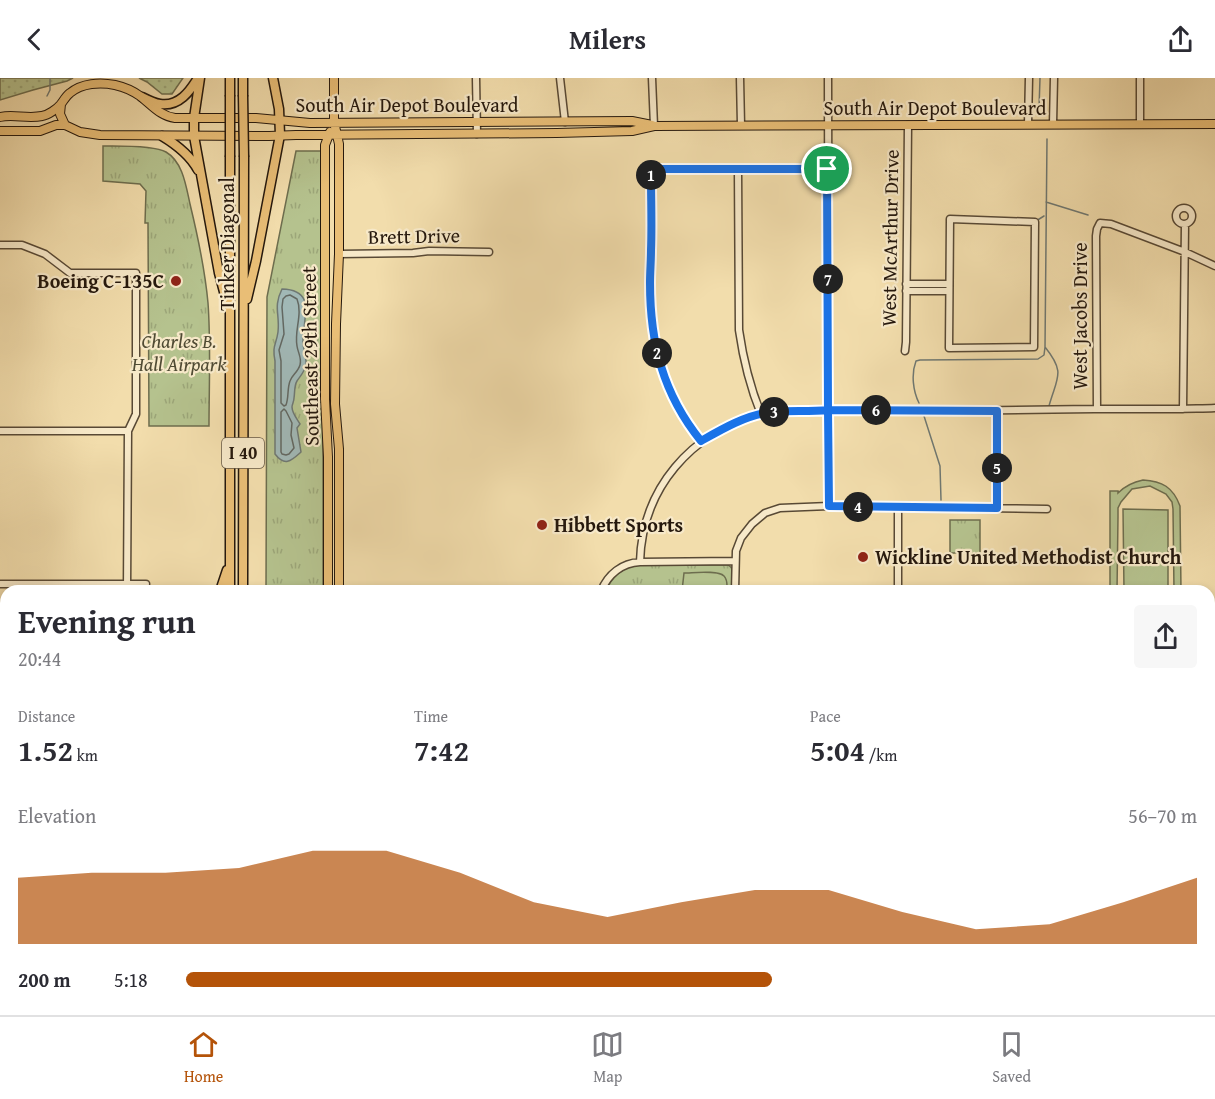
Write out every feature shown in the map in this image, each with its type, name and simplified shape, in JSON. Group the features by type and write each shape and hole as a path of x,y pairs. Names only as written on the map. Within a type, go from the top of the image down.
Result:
{"highway":[{"path":"142,97 162,105 173,103 189,92 199,78"},
{"path":"199,78 194,136 219,273 230,315"},
{"name":"Tinker Diagonal","path":"230,78 230,585"},
{"name":"Tinker Diagonal","path":"243,78 243,585"},
{"path":"243,314 256,261 280,135 273,78"},
{"path":"162,136 177,145 187,155 201,175"},
{"path":"222,585 230,561"}],"main road":[{"name":"Southeast 29th Street","path":"328,585 324,266 325,145 333,134 334,78"},
{"name":"South Air Depot Boulevard","path":"0,117 42,116 61,104 70,93 102,83 124,88 142,97 165,116 175,118 256,117 310,123 334,122 557,133 632,131 654,126 1215,124"},
{"path":"61,104 60,114 65,125"},
{"name":"South Air Depot Boulevard","path":"0,131 40,131 56,125 65,125 84,134 194,136 333,134 477,128 547,122 632,121 654,126"},
{"name":"Southeast 29th Street","path":"333,134 339,144 335,404 339,449 339,585"}],"street":[{"path":"476,78 477,128"},
{"path":"560,78 565,122"},
{"path":"652,78 654,126"},
{"path":"740,78 741,125"},
{"path":"828,78 829,506"},
{"path":"1028,124 1029,78"},
{"path":"1053,124 1054,78"},
{"path":"1140,78 1140,124"},
{"name":"West McArthur Drive","path":"905,351 908,125"},
{"path":"701,441 677,406 662,372 655,348 650,283 651,177 653,172 657,169 827,169"},
{"path":"738,170 738,330 742,353 761,414"},
{"path":"950,219 1035,222 1034,347 949,348 949,287 950,219"},
{"name":"West Jacobs Drive","path":"1096,409 1096,236 1100,223 1111,224 1185,252"},
{"path":"1184,408 1185,224"},
{"path":"0,245 22,245 38,251 70,273 136,273 136,414 128,431 127,585"},
{"name":"Brett Drive","path":"339,254 489,252"},
{"path":"1185,252 1215,266"},
{"path":"906,287 949,287"},
{"path":"640,561 644,529 655,497 682,460 701,441 723,428 761,414 828,410 997,411 1215,408"},
{"path":"997,411 997,508"},
{"path":"0,431 128,431"},
{"path":"735,585 736,551 741,538 765,513 780,508 829,506 1047,509"},
{"path":"898,507 898,585"},
{"path":"605,585 616,570 627,563 735,561"},
{"path":"0,584 32,585"},
{"path":"141,585 146,584"}],"green space":[{"path":"0,78 73,78 0,100"},
{"path":"139,78 183,78 172,94 162,94"},
{"name":"Charles B. Hall Airpark","path":"103,146 136,146 166,152 172,156 183,175 201,254 208,303 209,426 149,426 146,191 140,184 103,181"},
{"path":"296,151 323,151 323,585 266,585 267,297"},
{"path":"1143,480 1166,486 1174,494 1180,506 1181,585 1174,585 1172,502 1166,494 1150,486 1132,489 1118,508 1117,585 1110,585 1110,491 1118,491 1118,493"},
{"path":"1123,509 1168,510 1168,585 1124,585"},
{"path":"950,520 980,520 980,553 950,553"},
{"path":"636,565 728,565 732,568 732,585 609,585 626,568"},
{"path":"684,573 721,574 727,583 727,585 683,585"}],"water":[{"path":"282,289 300,294 306,306 303,342 306,365 296,383 292,407 300,424 297,428 301,452 288,461 282,460 275,454 274,352 278,332 277,306"}],"waterway":[{"path":"47,96 50,90 50,78"},
{"path":"1039,109 1040,78"},
{"path":"919,403 913,382 916,361 1038,359 1044,355 1047,139"},
{"path":"1046,202 1088,215"},
{"path":"1036,221 1044,216"},
{"path":"1045,347 1058,369 1057,381 1049,406"},
{"path":"924,416 940,466 941,500"}],"place":[{"name":"Boeing C-135C","path":"176,281"},
{"name":"Hibbett Sports","path":"542,525"},
{"name":"Wickline United Methodist Church","path":"863,557"}],"route":[{"path":"827,169 657,169 653,172 651,177 650,283 652,320 655,348 662,372 677,406 701,441 723,428 761,414 828,410 829,506 997,508 997,411 828,410 827,169"}]}
